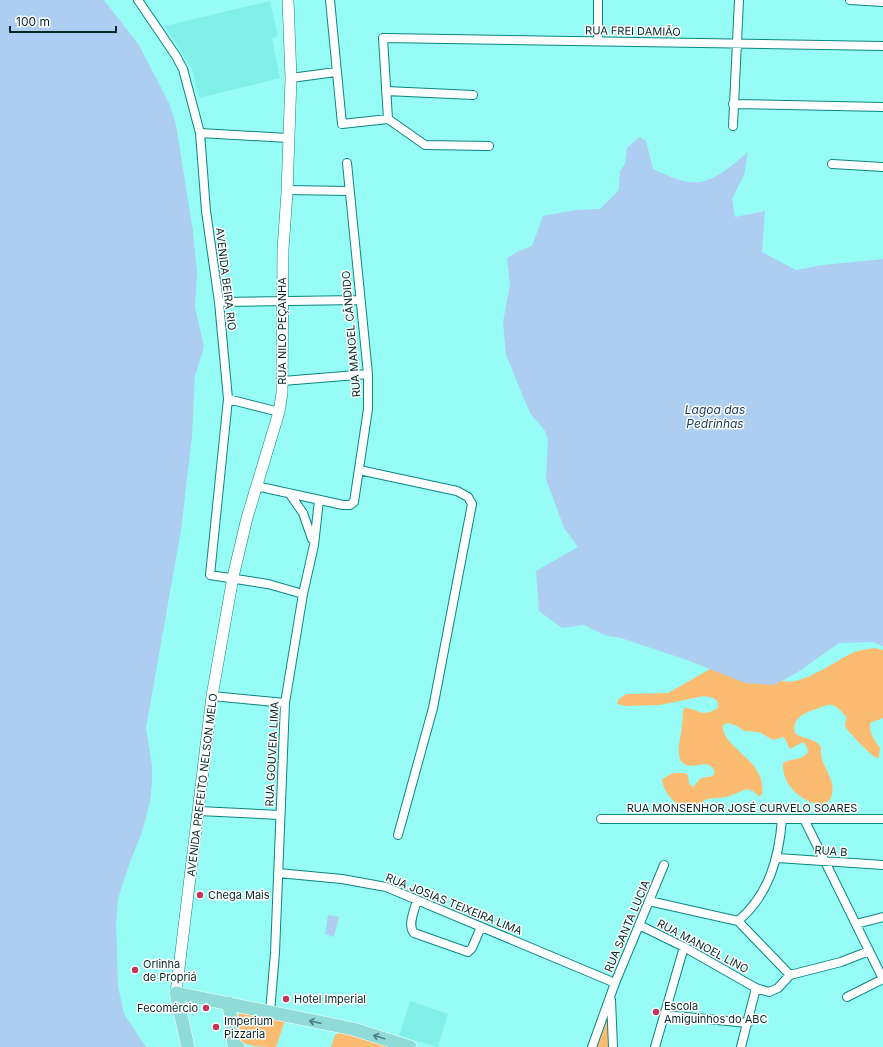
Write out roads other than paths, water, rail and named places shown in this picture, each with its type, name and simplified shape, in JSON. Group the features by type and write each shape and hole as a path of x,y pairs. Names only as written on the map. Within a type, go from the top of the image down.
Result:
{"main road":[{"name":"RUA NILO PEÇANHA","path":"233,577 256,486 279,412 283,381 283,249 287,190 291,78 288,0"},
{"name":"AVENIDA PREFEITO NELSON MELO","path":"176,993 212,696 233,577"},
{"path":"188,1047 176,993 353,1029 407,1046"},
{"path":"229,1003 234,1046 238,1047"}],"street":[{"name":"AVENIDA BEIRA RIO","path":"138,0 180,63 200,133 206,211 219,302 228,399 210,574 233,577"},
{"path":"330,0 342,124 388,119 425,145 489,146"},
{"path":"598,0 598,41"},
{"path":"733,126 739,0"},
{"path":"850,0 883,2"},
{"name":"RUA FREI DAMIÃO","path":"386,91 383,38 883,46"},
{"path":"291,78 336,72"},
{"path":"388,119 386,91 473,95"},
{"path":"733,104 883,107"},
{"path":"200,133 288,138"},
{"name":"RUA MANOEL CÂNDIDO","path":"319,500 346,506 354,502 368,409 368,374 359,300 347,163"},
{"path":"832,164 883,167"},
{"path":"287,190 349,191"},
{"path":"219,302 359,300"},
{"path":"283,381 368,374"},
{"path":"228,399 279,412"},
{"path":"359,470 457,491 468,497 472,504 434,708 398,835"},
{"path":"256,486 319,500"},
{"path":"289,493 304,512 314,546"},
{"name":"RUA GOUVEIA LIMA","path":"270,1012 278,873 285,703 303,594 314,546 319,500"},
{"path":"233,577 268,584 303,594"},
{"path":"212,696 285,703"},
{"path":"199,811 280,815"},
{"name":"RUA MONSENHOR JOSÉ CURVELO SOARES","path":"601,819 883,818"},
{"path":"738,921 747,913 761,895 777,858 782,819"},
{"path":"804,819 883,979 847,997"},
{"name":"RUA B","path":"777,858 883,865"},
{"name":"RUA SANTA LUCIA","path":"592,1047 610,995 664,865"},
{"name":"RUA JOSIAS TEIXEIRA LIMA","path":"278,873 342,879 386,887 615,983"},
{"path":"417,900 411,924 412,931 465,953 470,951 481,927"},
{"path":"649,901 738,921 790,975"},
{"path":"856,924 883,917"},
{"name":"RUA MANOEL LINO","path":"639,925 684,947 756,988"},
{"path":"656,1047 684,947"},
{"path":"741,1047 756,988 766,992 771,992 790,975 837,964 868,951"},
{"path":"610,995 613,1047"},
{"path":"665,1015 748,1023"}],"water":[{"path":"0,0 104,0 139,45 170,105 176,125 193,231 197,273 195,307 204,347 195,376 192,436 181,530 146,728 152,766 150,802 142,832 118,899 116,924 118,986 124,1014 146,1047 0,1047"},
{"name":"Lagoa das Pedrinhas","path":"639,137 646,141 653,169 682,181 694,182 714,178 748,152 744,175 732,199 735,217 765,211 762,252 796,270 823,265 883,259 883,646 872,642 839,643 798,672 774,685 745,683 687,660 621,638 604,635 584,625 562,628 539,611 536,571 578,547 564,528 546,479 548,440 545,431 530,413 506,355 503,322 510,284 507,258 532,246 543,216 576,210 600,209 619,190 620,171 625,164 627,148"},
{"path":"328,915 339,917 334,937 325,934"}],"place":[{"name":"Chega Mais","path":"200,895"},
{"name":"Orlinha de Propriá","path":"135,970"},
{"name":"Hotel Imperial","path":"286,999"},
{"name":"Fecomércio","path":"206,1008"},
{"name":"Escola Amiguinhos do ABC","path":"656,1012"},
{"name":"Imperium Pizzaria","path":"216,1027"}]}
